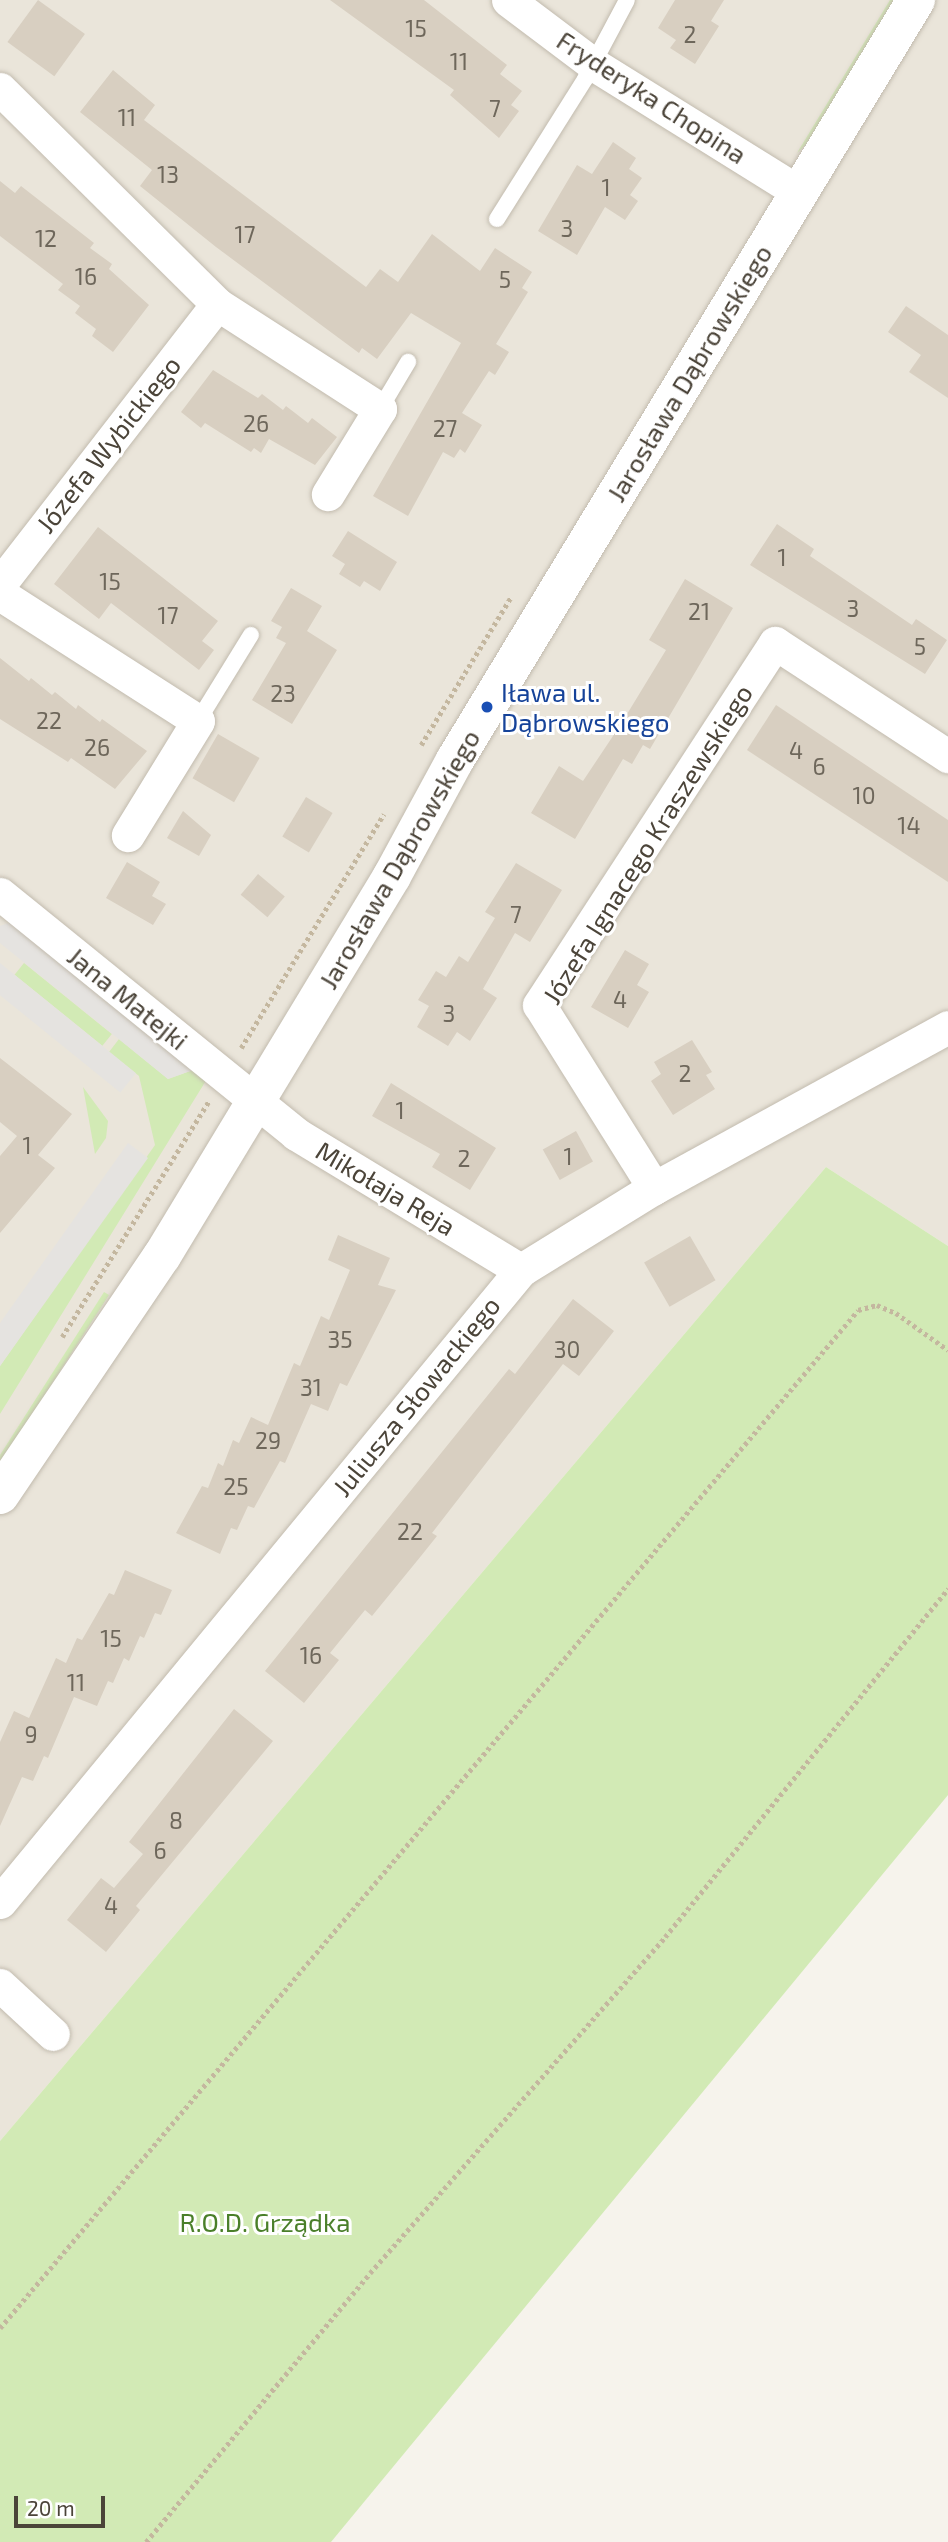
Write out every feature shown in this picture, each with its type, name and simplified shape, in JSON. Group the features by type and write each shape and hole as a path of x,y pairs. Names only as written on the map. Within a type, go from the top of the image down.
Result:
{"street":[{"name":"Fryderyka Chopina","path":"508,0 593,64 799,192"},
{"name":"Jarosława Dąbrowskiego","path":"0,1495 134,1300 256,1102 392,876 455,760 916,0"},
{"path":"0,89 216,304 380,409 328,494"},
{"name":"Józefa Wybickiego","path":"0,584 216,304"},
{"path":"0,594 198,721 128,835"},
{"name":"Józefa Ignacego Kraszewskiego","path":"654,1188 539,1005 775,643 948,756"},
{"name":"Jana Matejki","path":"0,894 256,1102"},
{"name":"Juliusza Słowackiego","path":"0,1902 521,1269 654,1188 948,1027"},
{"name":"Mikołaja Reja","path":"256,1102 296,1133 521,1269"},
{"path":"0,1985 53,2034"}],"lane":[{"path":"496,219 593,64 627,0"},
{"path":"380,409 408,362"},
{"path":"198,721 251,635"}],"path":[{"path":"0,2328 858,1310 877,1305 897,1313 948,1350"},
{"path":"146,2542 370,2273 665,1937 948,1589"}],"shaded area":[{"path":"0,0 948,0 948,1246 826,1167 0,2141"},
{"path":"11,922 193,1070 168,1079 0,943 0,926"},
{"path":"0,963 136,1073 120,1093 0,995"},
{"path":"128,1143 148,1158 0,1366 0,1323"}],"green space":[{"path":"890,0 897,0 812,139 797,153"},
{"path":"24,963 112,1034 102,1046 15,975"},
{"path":"119,1039 168,1079 193,1070 207,1079 0,1414 0,1366 155,1145 139,1076 109,1052"},
{"path":"83,1087 108,1121 106,1138 95,1154"},
{"name":"R.O.D. Grządka","path":"826,1167 948,1246 948,1795 331,2542 0,2542 0,2141"},
{"path":"104,1292 109,1295 0,1464 0,1455"}],"building":[{"path":"38,0 85,34 54,76 7,42"},
{"path":"330,0 424,0 507,65 500,74 522,91 511,105 519,111 499,138 450,95 454,90"},
{"path":"675,0 724,0 711,21 719,26 695,64 670,48 676,40 658,28"},
{"path":"113,70 155,105 144,120 366,287 380,269 398,282 432,234 480,271 495,248 532,272 522,288 528,292 496,344 509,352 495,375 489,371 462,413 482,425 465,453 460,449 454,458 443,452 408,516 373,496 461,343 411,313 377,359 362,348 359,353 216,247 140,186 152,170 80,112"},
{"path":"613,142 636,158 629,169 642,178 630,195 638,201 625,220 605,207 577,255 538,231 577,165 592,174"},
{"path":"0,181 15,193 21,186 94,243 90,248 112,264 109,269 149,305 113,352 92,336 96,329 75,313 80,306 58,290 63,284 0,236"},
{"path":"906,306 948,335 948,398 909,372 921,355 888,332"},
{"path":"213,370 258,398 262,394 283,410 286,406 308,423 312,418 337,437 315,465 269,439 261,453 254,448 251,452 205,423 201,428 181,412"},
{"path":"777,524 814,549 810,556 912,625 916,619 947,640 925,674 750,565"},
{"path":"98,527 218,621 202,641 214,650 199,670 111,603 99,619 54,584"},
{"path":"348,531 397,562 380,591 364,581 360,587 339,574 345,564 332,556"},
{"path":"685,579 733,608 650,749 643,745 632,764 623,759 575,839 531,813 559,766 583,781 621,724 666,650 649,640"},
{"path":"291,588 322,606 307,631 337,650 292,724 252,700 286,643 276,638 282,627 271,621"},
{"path":"0,658 29,681 31,678 52,695 55,692 76,709 78,705 100,722 102,719 147,751 115,789 71,758 68,762 0,719"},
{"path":"776,705 948,820 948,882 747,750"},
{"path":"218,734 260,758 234,802 192,778"},
{"path":"306,797 333,813 309,852 282,836"},
{"path":"183,811 211,835 199,856 167,838"},
{"path":"127,862 160,882 152,896 166,904 153,925 106,898"},
{"path":"516,863 562,890 530,942 515,933 483,989 497,998 470,1041 457,1032 448,1046 417,1027 429,1006 418,1000 436,971 446,977 459,956 468,962 495,918 485,912"},
{"path":"258,874 285,896 267,917 241,895"},
{"path":"625,950 649,964 637,985 649,992 628,1028 591,1007"},
{"path":"692,1040 712,1072 706,1075 715,1089 673,1115 651,1081 661,1074 654,1062"},
{"path":"0,1058 72,1114 38,1155 55,1168 0,1233 0,1156 17,1136 0,1122"},
{"path":"391,1083 496,1148 470,1190 432,1167 440,1154 372,1116"},
{"path":"576,1131 593,1162 560,1180 543,1149"},
{"path":"338,1235 390,1258 378,1285 396,1290 347,1386 340,1383 328,1411 311,1404 285,1463 280,1461 254,1508 248,1506 237,1530 231,1528 220,1554 176,1533 202,1486 208,1488 218,1463 223,1466 233,1440 239,1443 251,1417 268,1425 294,1363 300,1366 321,1316 329,1320 350,1270 328,1260"},
{"path":"690,1236 716,1280 670,1307 644,1262"},
{"path":"573,1299 614,1331 579,1376 563,1364 432,1533 437,1536 421,1556 372,1616 365,1610 330,1653 339,1660 304,1703 265,1671 509,1369 515,1374"},
{"path":"125,1570 172,1590 161,1615 155,1613 144,1638 140,1636 129,1661 124,1658 113,1683 108,1681 97,1706 74,1697 48,1758 44,1756 33,1781 22,1777 0,1826 0,1742 14,1711 29,1718 56,1658 66,1663 77,1638 82,1640 109,1593 114,1595"},
{"path":"234,1709 273,1741 136,1906 140,1910 106,1952 67,1920 101,1878 114,1888 143,1854 129,1842"}],"place":[{"name":"Iława ul. Dąbrowskiego","path":"487,707"}]}
